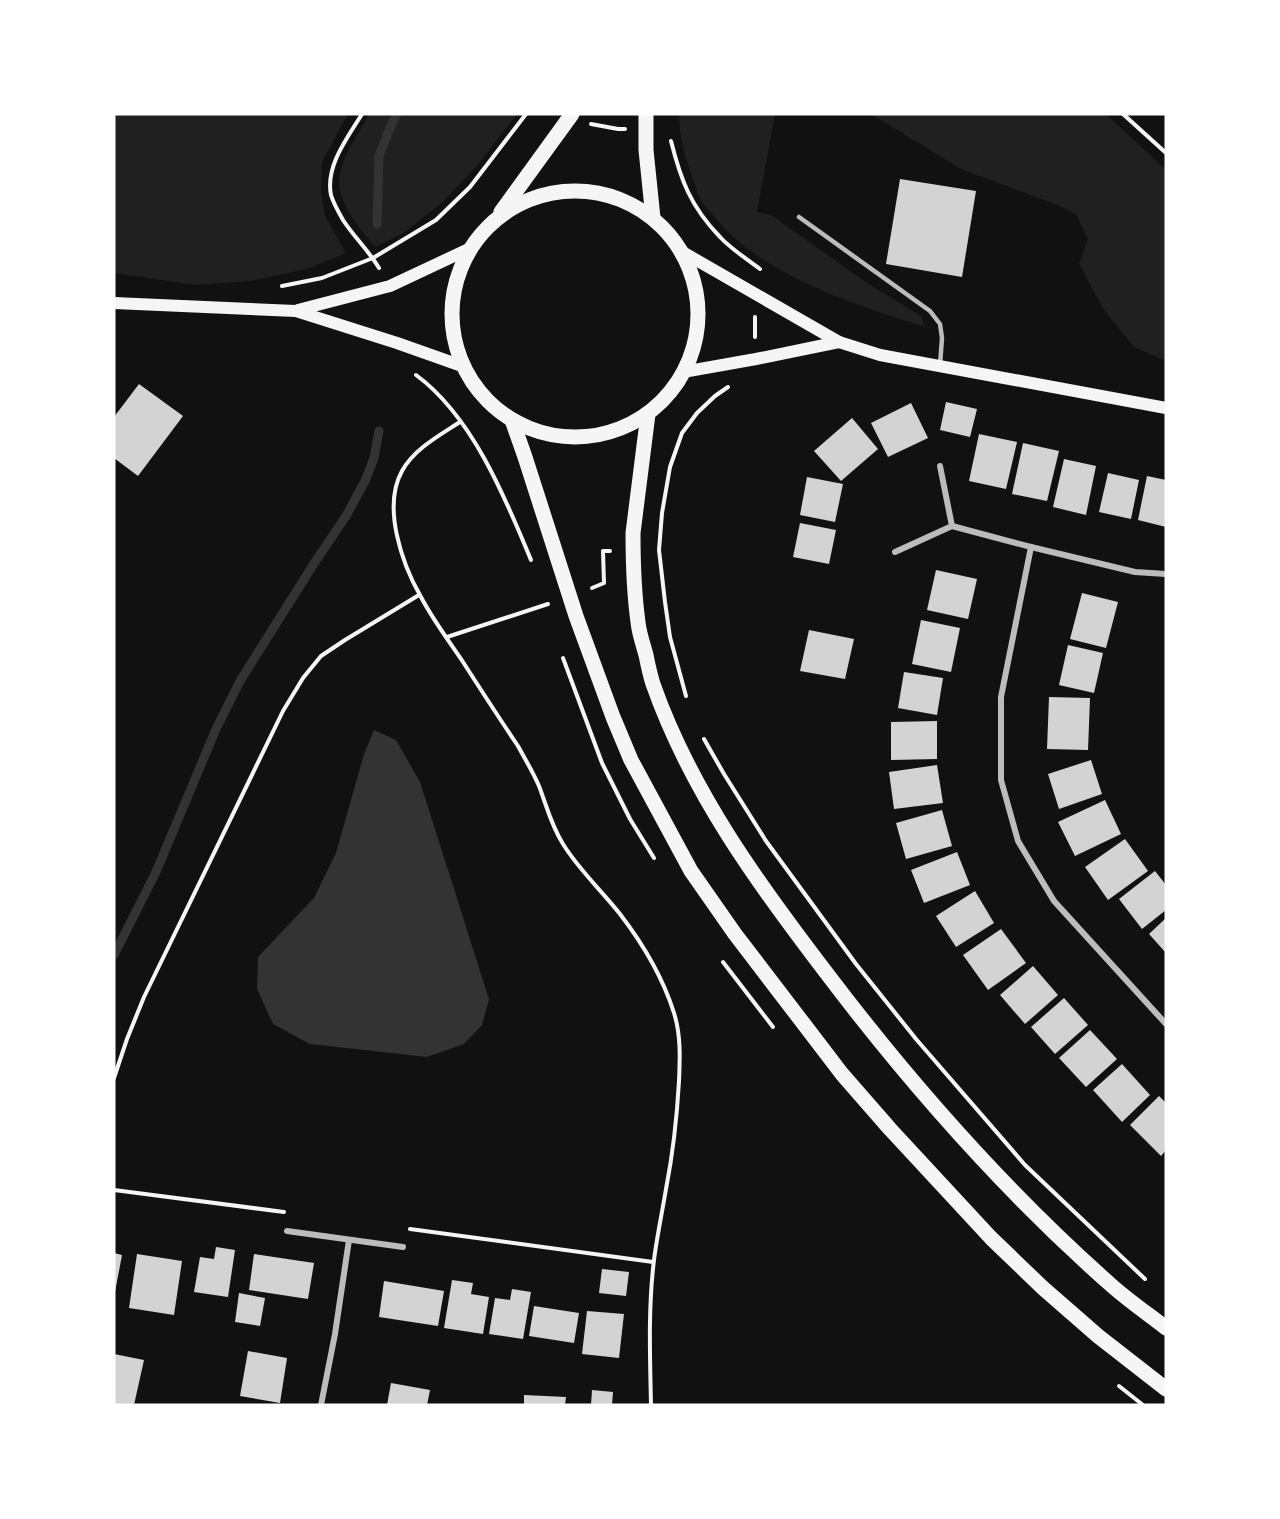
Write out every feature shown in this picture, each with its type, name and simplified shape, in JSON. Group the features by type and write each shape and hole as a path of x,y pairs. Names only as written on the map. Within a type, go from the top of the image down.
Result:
{"main road":[{"path":"497,217 530,199 554,192 583,191 610,197 653,218 671,237 691,274 698,301 696,334 683,372 648,414 605,434 567,437 537,431 512,420 477,389 462,366 452,330 454,292 462,267 473,247 572,116"},
{"path":"646,121 646,150 653,218"},
{"path":"296,311 390,286 473,247"},
{"path":"679,250 840,342 880,355 1166,408"},
{"path":"114,303 296,311 462,366"},
{"path":"683,372 840,342"},
{"path":"648,414 633,533 638,622 652,682 677,745 704,796 771,900 861,1018 915,1083 991,1168 1051,1230 1113,1287 1166,1328"},
{"path":"512,420 576,616 613,717 631,760 691,872 735,934 842,1074 890,1129 991,1238 1043,1288 1098,1336 1166,1389"}],"street":[{"path":"940,466 952,526"},
{"path":"895,552 952,526 1135,572 1166,574"},
{"path":"1031,547 1001,697 1001,780 1015,831 1018,841 1054,901 1166,1024"},
{"path":"287,1231 403,1247"},
{"path":"321,1405 349,1240"}],"lane":[{"path":"799,217 930,311 940,324 942,338 940,366"}],"path":[{"path":"362,114 336,159 331,177 331,195 344,220 373,258"},
{"path":"277,309 278,287 322,278 373,258 436,219 470,186 526,114"},
{"path":"1123,114 1166,153"},
{"path":"572,116 585,123 618,129 646,121 668,128 679,172 692,202 720,238 761,270"},
{"path":"689,705 670,637 659,550 662,513 670,467 682,434 697,413 715,396 730,387"},
{"path":"460,422 412,457 402,471 395,488 393,509 397,537 407,567 419,595 518,746 539,786 552,826 564,846 642,945 675,1014 679,1045 678,1105 653,1262 650,1333 651,1405"},
{"path":"114,1078 127,1039 165,952 283,711 303,678 321,656 419,595"},
{"path":"703,736 766,841 856,964 916,1039 1025,1165 1152,1286"},
{"path":"1137,1401 1143,1405"}],"shaded area":[{"path":"114,114 348,114 322,162 321,190 325,216 346,253 307,269 249,281 196,285 114,273"},
{"path":"369,114 517,114 475,168 443,202 402,234 375,247 344,203 339,183 345,158"},
{"path":"679,114 775,114 757,212 771,215 867,283 921,316 925,327 869,309 810,285 757,255 733,237 705,206 698,194 683,148"},
{"path":"871,114 1106,114 1166,170 1166,361 1134,347 1104,310 1079,264 1088,239 1076,214 961,169"},
{"path":"374,730 396,740 420,782 489,999 482,1025 464,1044 427,1057 310,1044 273,1024 257,989 258,957 314,898 336,853 364,754"}],"building":[{"path":"900,179 976,191 962,277 886,264"},
{"path":"139,384 183,416 138,476 114,458 114,417"},
{"path":"946,402 977,409 970,437 940,430"},
{"path":"911,403 928,438 888,457 871,423"},
{"path":"852,418 878,449 841,481 814,451"},
{"path":"979,434 1017,442 1006,489 969,481"},
{"path":"1023,443 1059,451 1047,501 1012,494"},
{"path":"1064,459 1096,466 1086,515 1053,507"},
{"path":"1108,473 1139,480 1131,519 1099,512"},
{"path":"1147,476 1166,480 1166,527 1138,520"},
{"path":"807,477 843,484 835,522 800,515"},
{"path":"800,523 836,530 829,564 793,557"},
{"path":"936,570 977,579 968,619 927,610"},
{"path":"1082,593 1118,602 1106,648 1070,639"},
{"path":"921,620 960,628 951,672 912,664"},
{"path":"809,630 854,639 845,679 800,671"},
{"path":"1068,645 1103,653 1094,693 1059,685"},
{"path":"904,672 943,678 937,715 898,708"},
{"path":"1049,697 1090,698 1088,750 1047,749"},
{"path":"937,721 937,759 891,760 891,722"},
{"path":"1091,760 1102,794 1059,809 1048,774"},
{"path":"937,765 943,803 894,809 889,772"},
{"path":"1105,800 1121,834 1075,856 1058,822"},
{"path":"942,810 952,846 906,859 896,823"},
{"path":"1125,839 1148,871 1108,900 1085,867"},
{"path":"957,852 970,885 924,903 911,870"},
{"path":"1155,871 1166,885 1166,910 1142,929 1119,899"},
{"path":"975,891 994,923 956,947 936,916"},
{"path":"1166,918 1166,953 1149,934"},
{"path":"1001,929 1026,963 988,990 963,955"},
{"path":"1033,966 1058,995 1025,1024 1000,995"},
{"path":"1064,998 1088,1025 1055,1054 1031,1027"},
{"path":"1090,1030 1117,1059 1086,1087 1059,1058"},
{"path":"1122,1064 1150,1095 1122,1122 1093,1090"},
{"path":"1159,1096 1166,1103 1166,1150 1161,1156 1130,1125"},
{"path":"216,1247 235,1250 228,1297 194,1292 200,1257 214,1259"},
{"path":"114,1253 122,1255 115,1292 114,1292"},
{"path":"137,1254 182,1261 174,1315 129,1308"},
{"path":"254,1254 314,1263 308,1299 249,1290"},
{"path":"602,1269 629,1272 626,1296 599,1293"},
{"path":"452,1280 473,1283 471,1294 489,1297 483,1334 444,1328"},
{"path":"384,1281 444,1291 438,1326 379,1317"},
{"path":"512,1289 531,1292 523,1339 489,1334 495,1298 510,1300"},
{"path":"239,1293 265,1298 260,1326 235,1322"},
{"path":"534,1306 579,1313 574,1343 529,1336"},
{"path":"587,1311 624,1314 619,1358 582,1354"},
{"path":"248,1351 287,1358 280,1403 240,1396"},
{"path":"114,1354 144,1360 134,1405 114,1405"},
{"path":"391,1383 430,1390 427,1405 387,1405"},
{"path":"592,1390 613,1392 612,1405 591,1405"},
{"path":"524,1395 566,1397 565,1405 524,1405"}],"waterway":[{"path":"377,224 379,156 397,114"},
{"path":"114,955 156,872 216,729 240,681 346,516 365,481 374,458 379,431"}]}
